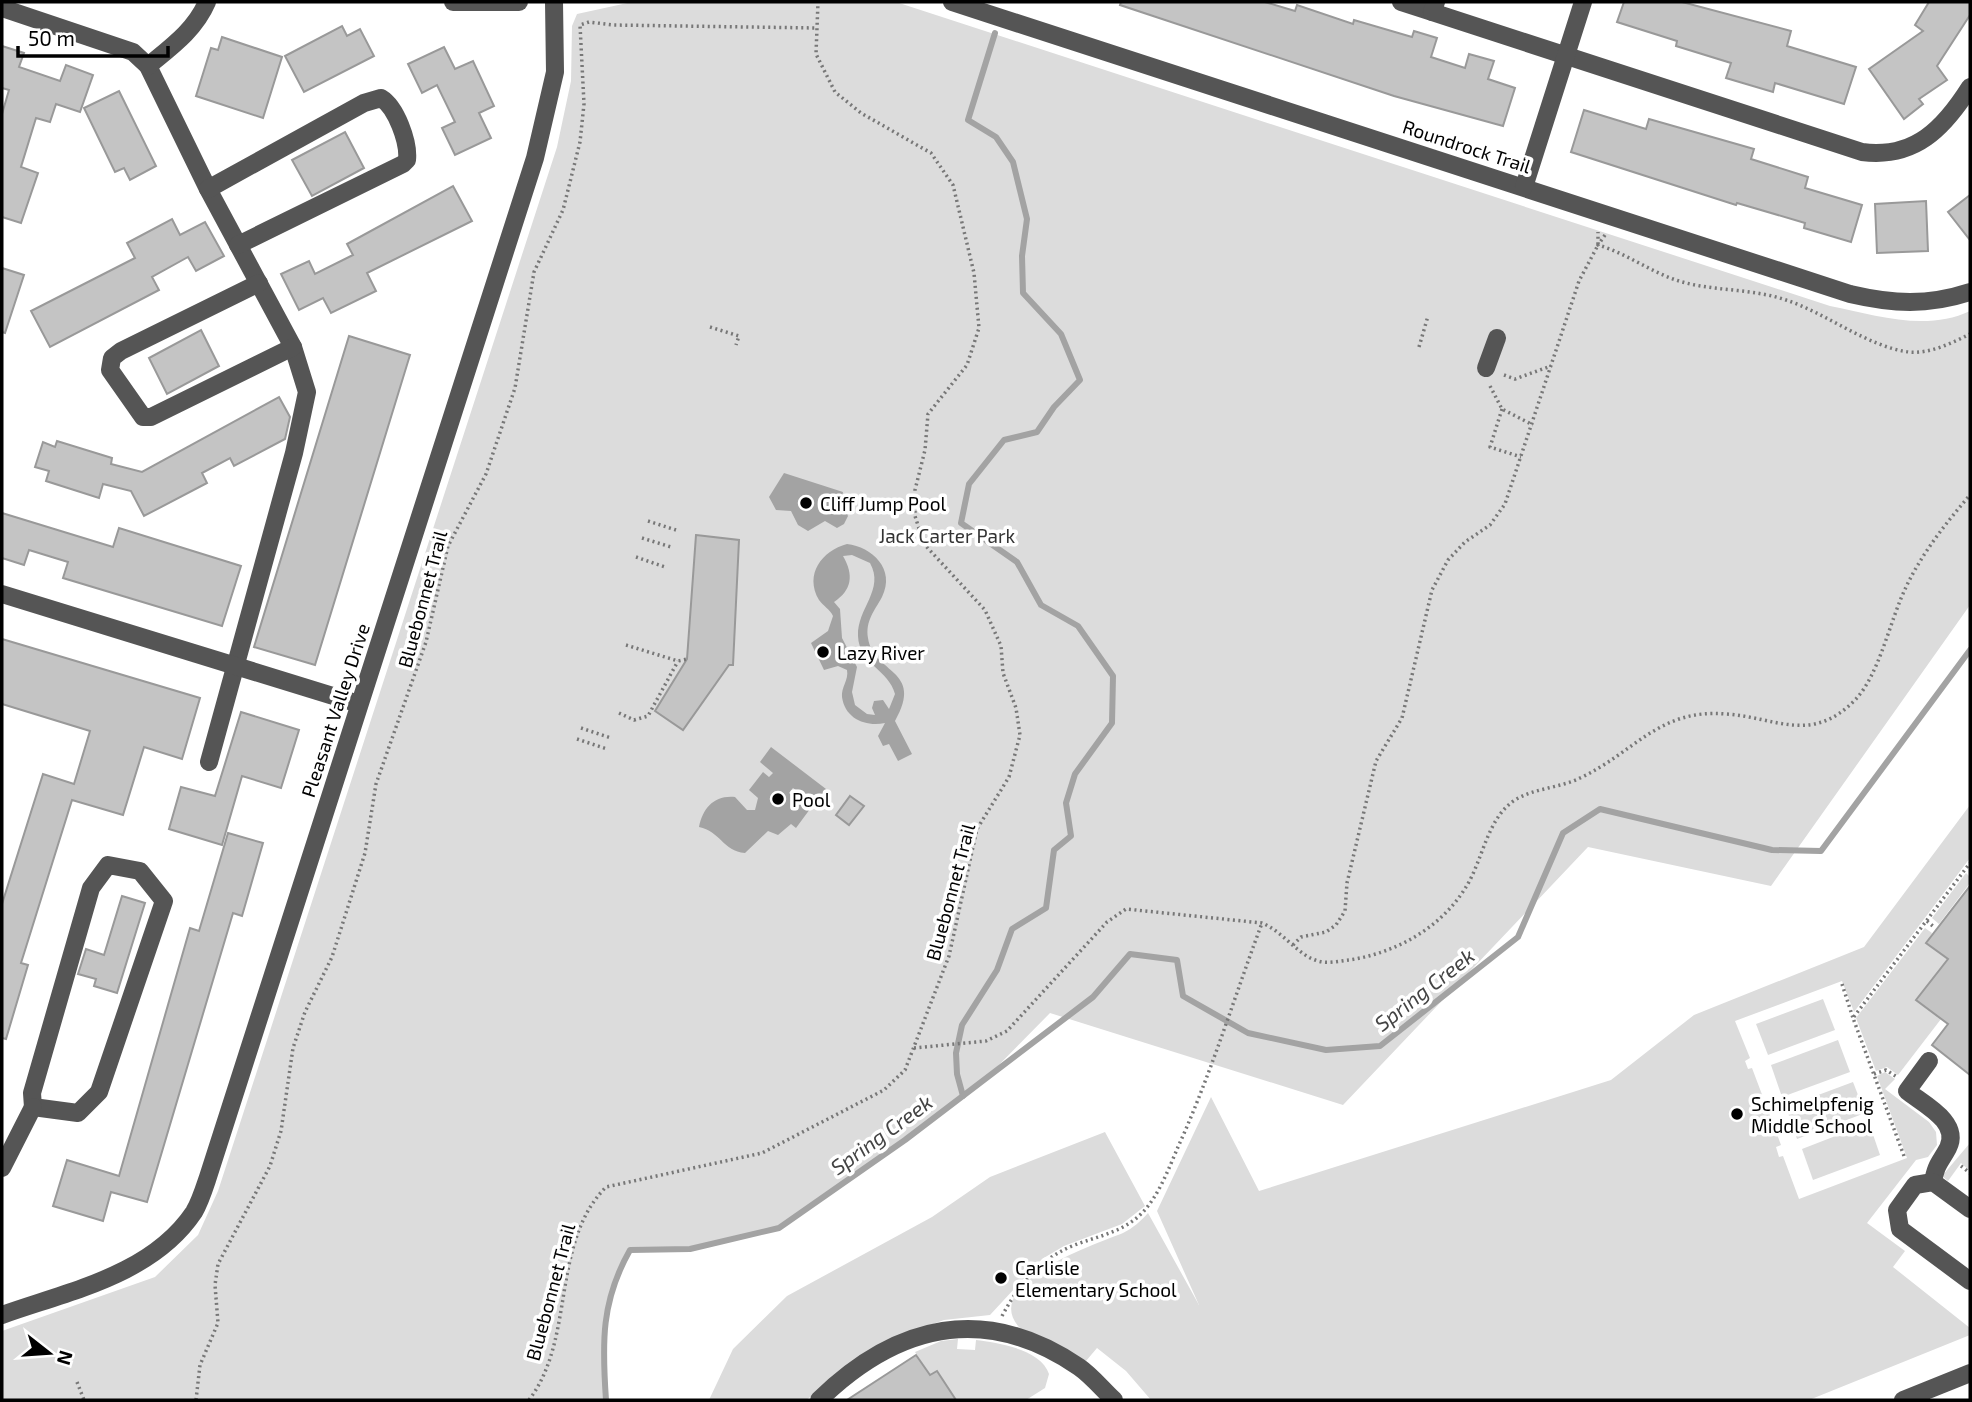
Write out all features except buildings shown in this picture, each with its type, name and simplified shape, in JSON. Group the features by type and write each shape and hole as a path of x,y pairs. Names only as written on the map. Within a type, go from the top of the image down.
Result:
{"street":[{"path":"148,66 183,37 201,16 207,2"},
{"path":"453,2 519,2"},
{"name":"Pleasant Valley Drive","path":"2,1315 118,1273 155,1255 176,1235 195,1210 536,158 555,72 554,2"},
{"name":"Roundrock Trail","path":"953,2 1850,293 1891,304 1920,304 1970,292"},
{"path":"1401,2 1434,7 1568,57 1873,153 1906,149 1925,140 1952,115 1970,87"},
{"path":"1524,187 1568,57 1583,2"},
{"path":"2,8 133,52 148,66 208,189 293,347 307,392 305,410 209,762"},
{"path":"208,189 364,103 380,98 388,103 408,149 407,160 237,245"},
{"path":"259,283 121,351 112,358 110,370 143,417 151,417 293,347"},
{"path":"1486,368 1497,338"},
{"path":"2,594 359,704"},
{"path":"2,1168 33,1107 32,1093 91,888 108,865 140,871 164,901 99,1092 78,1113 33,1107"},
{"path":"1930,1061 1907,1091 1947,1122 1951,1132 1949,1146 1936,1163 1933,1182"},
{"path":"1970,1209 1933,1182 1915,1185 1897,1210 1900,1230 1970,1281"},
{"path":"819,1400 884,1351 918,1334 957,1327 996,1331 1035,1344 1080,1367 1114,1400"},
{"path":"1903,1400 1970,1373"}],"path":[{"name":"Bluebonnet Trail","path":"529,1400 550,1357 578,1230 590,1203 606,1187 762,1153 884,1090 905,1070 949,957 977,830 1009,777 1020,735 1016,708 1003,674 1002,646 985,610 925,544 915,516 915,490 925,450 928,414 967,365 979,328 974,273 953,186 931,153 861,113 835,92 816,54 818,2"},
{"name":"Bluebonnet Trail","path":"196,1400 201,1365 218,1323 215,1285 218,1264 270,1166 281,1131 293,1048 305,1012 331,957 365,853 376,784 423,653 449,546 458,521 486,474 515,388 534,272 563,211 580,142 584,104 580,25 589,22 613,25 817,28"},
{"path":"1598,232 1598,245"},
{"path":"1293,945 1301,937 1326,932 1336,925 1345,911 1347,883 1376,761 1402,718 1432,590 1448,560 1465,542 1490,525 1505,504 1579,281 1605,235"},
{"path":"1598,245 1616,250 1646,269 1686,283 1784,299 1832,318 1890,348 1911,352 1931,350 1970,334"},
{"path":"1419,347 1428,316"},
{"path":"710,327 739,336 736,345"},
{"path":"1486,368 1484,375 1502,409 1533,425"},
{"path":"1502,409 1490,447 1521,457"},
{"path":"914,1048 937,1048 986,1041 1007,1031 1107,922 1126,909 1262,923 1279,931 1293,945 1320,962 1369,957 1398,947 1432,926 1466,888 1493,828 1514,801 1576,780 1607,765 1662,724 1693,715 1727,714 1775,725 1804,727 1836,715 1855,700 1870,677 1907,584 1941,529 1970,495"},
{"path":"648,520 677,530"},
{"path":"642,538 671,547"},
{"path":"636,557 664,567"},
{"path":"626,645 678,661 687,660"},
{"path":"619,713 634,720 648,716 678,661"},
{"path":"581,728 611,738"},
{"path":"577,739 607,748"},
{"path":"1853,1018 1969,866"},
{"path":"1927,921 1935,928"},
{"path":"996,1331 1013,1294 1045,1261 1071,1247 1129,1224 1145,1210 1166,1174 1215,1063 1262,923"},
{"path":"1842,984 1904,1156"},
{"path":"1874,1074 1886,1070 1897,1077"},
{"path":"1961,1166 1970,1173"},
{"path":"77,1382 84,1400"}],"green space":[{"name":"Jack Carter Park","path":"632,2 896,2 1830,306 1882,317 1918,321 1953,317 1970,311 1970,605 1771,886 1588,847 1343,1105 1050,1013 986,1078 905,1140 779,1228 690,1249 630,1250 613,1287 606,1323 606,1400 2,1400 2,1331 155,1277 198,1235 218,1191 557,147 571,81 572,26 577,14"},
{"name":"Schimelpfenig Middle School","path":"1970,805 1970,858 1854,1012 1842,981 1735,1021 1750,1058 1745,1061 1748,1069 1752,1068 1781,1145 1776,1147 1779,1157 1783,1156 1799,1199 1907,1158 1877,1076 1885,1072 1895,1079 1885,1089 1929,1122 1936,1132 1937,1145 1928,1157 1916,1160 1867,1223 1905,1251 1893,1267 1970,1328 1970,1335 1809,1400 1151,1400 1126,1371 1097,1348 1086,1361 1032,1336 1018,1326 1011,1310 1016,1294 1029,1280 1069,1255 1127,1231 1148,1213 1199,1305 1157,1211 1211,1097 1259,1191 1611,1080 1694,1015 1864,947"},
{"path":"1966,873 1970,877 1970,883 1939,924 1932,918"},
{"path":"1925,928 1932,933 1927,943 1948,959 1917,1000 1941,1019 1898,1075 1887,1067 1876,1071 1856,1018"},
{"path":"1823,999 1835,1030 1768,1055 1756,1024"},
{"path":"1838,1040 1850,1072 1782,1097 1771,1065"},
{"path":"1853,1082 1865,1113 1797,1139 1786,1107"},
{"path":"1869,1123 1880,1155 1813,1180 1802,1149"},
{"path":"1105,1132 1145,1206 1122,1224 1064,1246 1042,1259 990,1315 944,1320 892,1339 806,1400 709,1400 733,1349 787,1296 932,1217 990,1177"},
{"path":"1970,1143 1970,1171 1961,1163 1948,1181 1942,1176"},
{"path":"958,1339 957,1349 975,1350 976,1340 1007,1345 1028,1353 1044,1365 1049,1374 1045,1388 1026,1400 956,1400 937,1371 930,1375 915,1352 941,1341"}],"shaded area":[{"name":"Cliff Jump Pool","path":"784,473 843,492 841,502 848,516 844,524 837,528 825,521 808,531 798,525 791,511 776,510 769,497"},
{"name":"Lazy River","path":"847,544 865,550 879,561 884,569 886,587 871,616 867,632 872,650 901,681 904,691 903,704 895,721 912,754 898,761 889,744 883,746 878,736 885,723 864,722 847,711 842,697 847,670 838,666 824,670 811,643 828,631 833,616 819,600 815,590 815,573 823,558","holes":["852,555 870,563 874,573 873,591 862,617 858,636 863,654 887,679 895,694 889,709 883,700 874,701 872,708 875,715 867,714 855,705 852,692 857,667 842,638 840,609 834,602 845,592 849,582 849,570 843,556"]},
{"name":"Pool","path":"771,747 826,789 814,804 793,788 789,793 810,809 796,828 791,824 778,835 768,831 745,853 731,849 712,832 699,827 701,820 711,804 721,798 735,797 747,810 755,810 758,798 749,790 763,772 769,777 773,773 760,762"}],"waterway":[{"path":"963,1096 957,1074 956,1053 962,1025 997,970 1012,929 1046,908 1054,850 1071,836 1066,803 1075,774 1112,723 1113,676 1078,626 1041,605 1017,562 961,523 969,484 1004,440 1037,432 1054,407 1080,380 1061,334 1023,293 1022,256 1027,219 1013,162 996,137 968,120 995,33"},
{"name":"Spring Creek","path":"606,1400 606,1323 613,1287 630,1250 690,1249 779,1228 905,1140 1093,997 1130,954 1177,960 1183,996 1248,1033 1326,1050 1380,1046 1518,937 1563,833 1600,809 1772,850 1821,851 1970,650"}],"place":[{"name":"Cliff Jump Pool","path":"806,503"},
{"name":"Lazy River","path":"823,652"},
{"name":"Pool","path":"778,799"},
{"name":"Schimelpfenig Middle School","path":"1737,1114"},
{"name":"Carlisle Elementary School","path":"1001,1278"}]}
